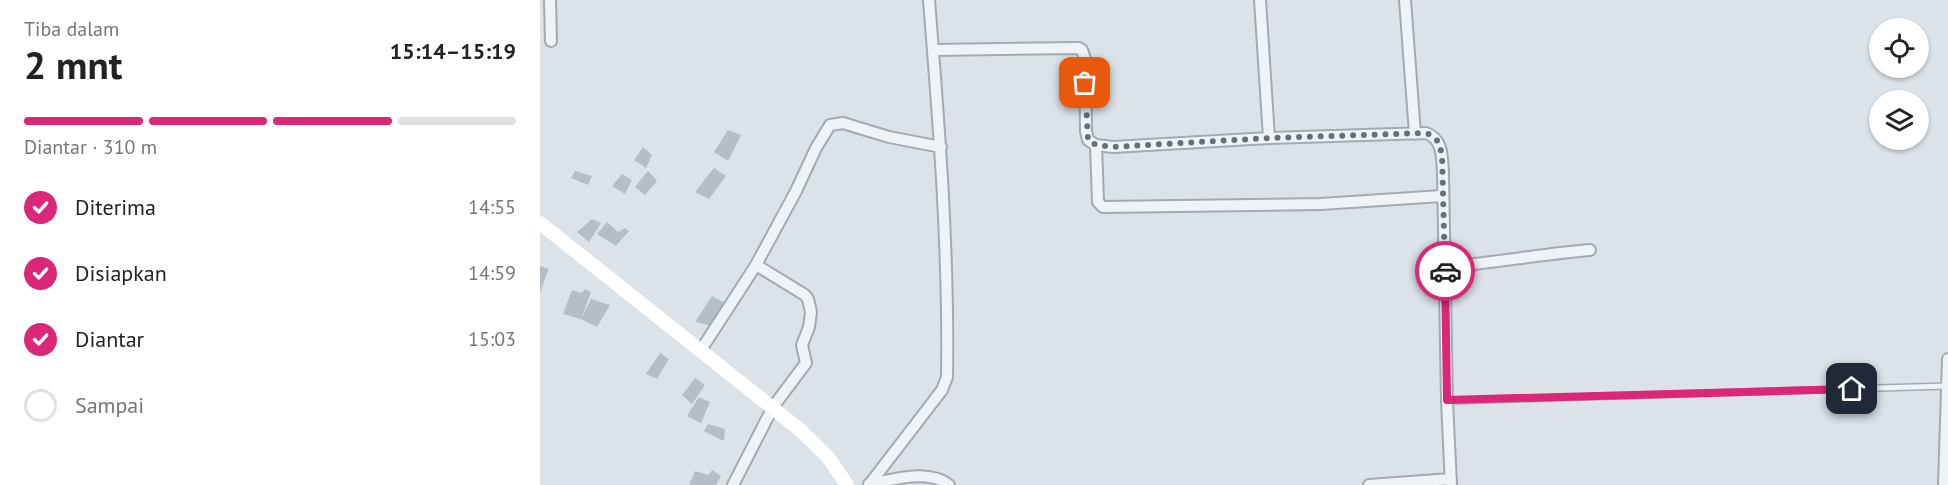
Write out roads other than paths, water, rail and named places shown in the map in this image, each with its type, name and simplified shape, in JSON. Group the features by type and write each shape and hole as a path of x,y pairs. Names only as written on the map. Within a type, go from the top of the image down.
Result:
{"main road":[{"path":"540,224 772,407 828,458 847,485"}],"street":[{"path":"550,0 551,41"},
{"path":"869,485 942,390 947,377 946,250 929,0"},
{"path":"1260,0 1269,138"},
{"path":"1405,0 1415,134"},
{"path":"933,50 1079,48 1085,59 1086,131 1088,140 1096,145 1113,147 1269,138 1426,133 1434,136 1439,143 1443,172 1447,400 1451,482 1369,485"},
{"path":"701,350 756,266 830,125 843,123 889,137 940,147"},
{"path":"1096,145 1098,202 1103,207 1321,204 1442,196"},
{"path":"1445,267 1499,263 1533,255 1590,249"},
{"path":"733,485 772,407 805,366 806,360 802,345 809,327 811,312 805,295 756,266"},
{"path":"1944,485 1948,359"},
{"path":"869,485 917,476 931,477 949,485"}],"lane":[{"path":"1447,400 1947,386"}]}
